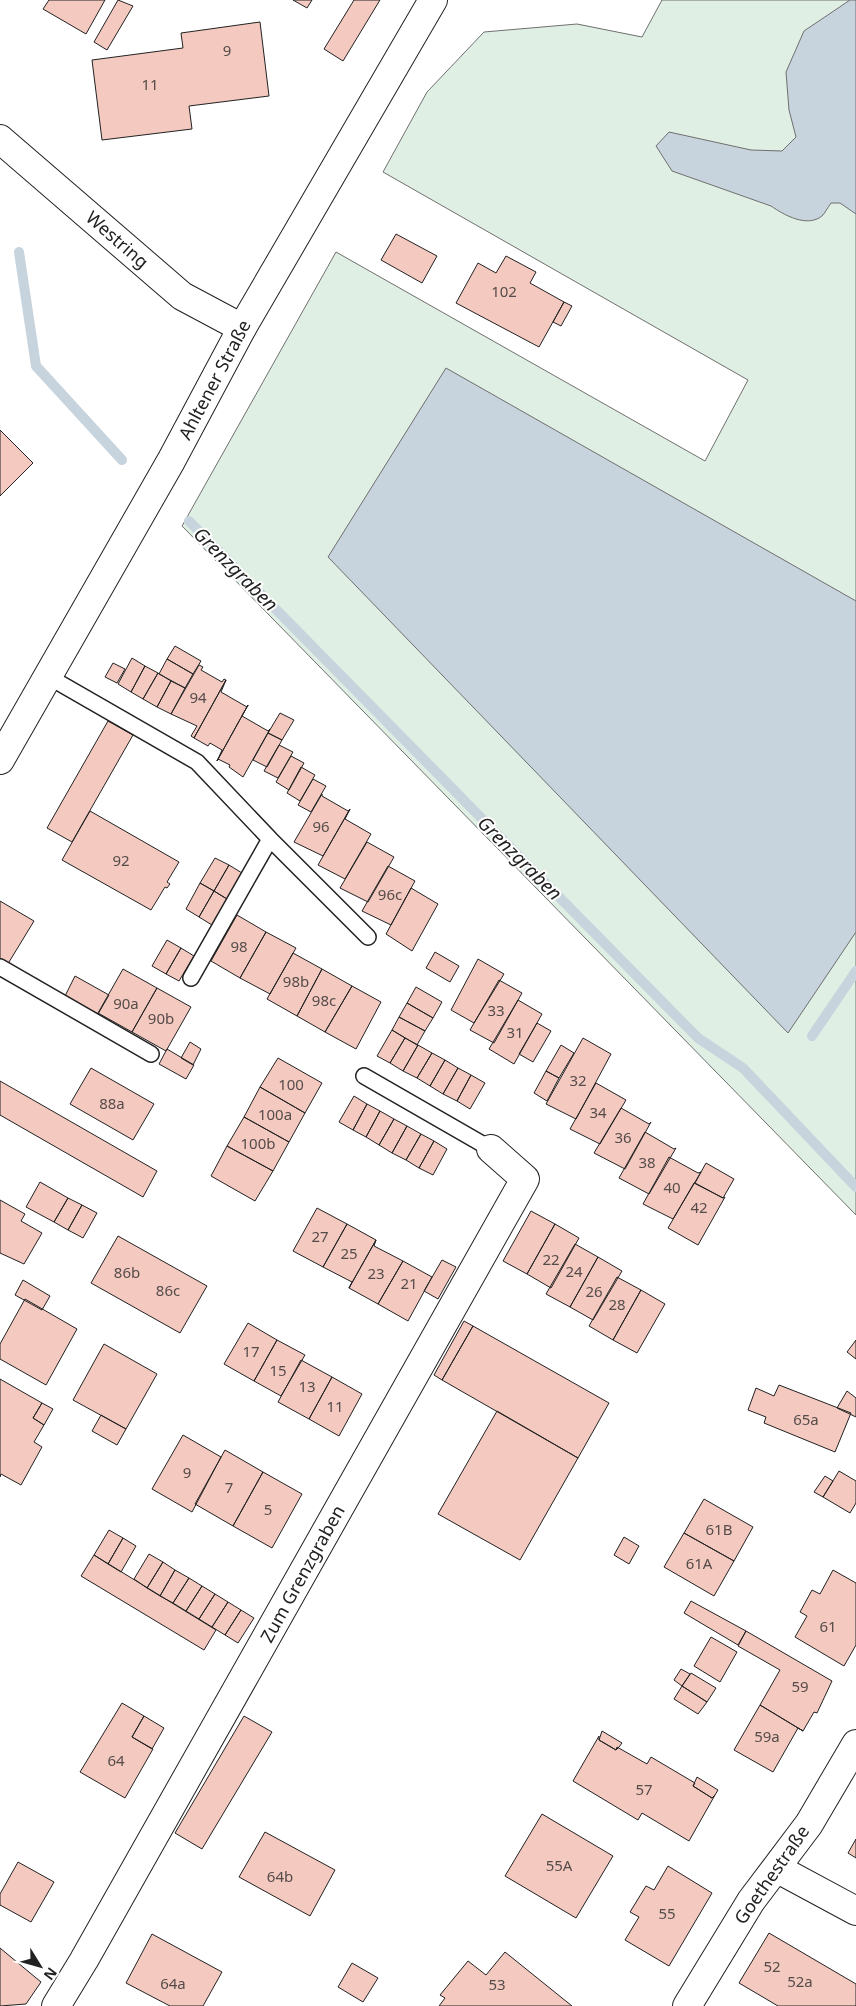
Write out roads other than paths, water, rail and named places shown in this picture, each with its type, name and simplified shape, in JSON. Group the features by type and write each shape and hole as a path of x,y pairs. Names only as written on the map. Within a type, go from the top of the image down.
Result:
{"street":[{"name":"Ahltener Straße","path":"0,760 172,460 242,328 432,0"},
{"name":"Westring","path":"0,139 182,296 242,328"},
{"name":"Zum Grenzgraben","path":"56,2006 94,1943 525,1179 491,1149"},
{"name":"Goethestraße","path":"687,2006 751,1901 778,1868 809,1824 856,1744"},
{"path":"778,1868 856,1911"}],"lane":[{"path":"49,677 197,762 270,839 368,937"},
{"path":"191,978 270,839"},
{"path":"0,967 151,1054"},
{"path":"364,1076 491,1149"}],"waterway":[{"name":"Grenzgraben","path":"19,252 36,366 122,460"},
{"name":"Grenzgraben","path":"189,521 698,1038 743,1068 856,1187"},
{"path":"812,1036 856,971"}]}
